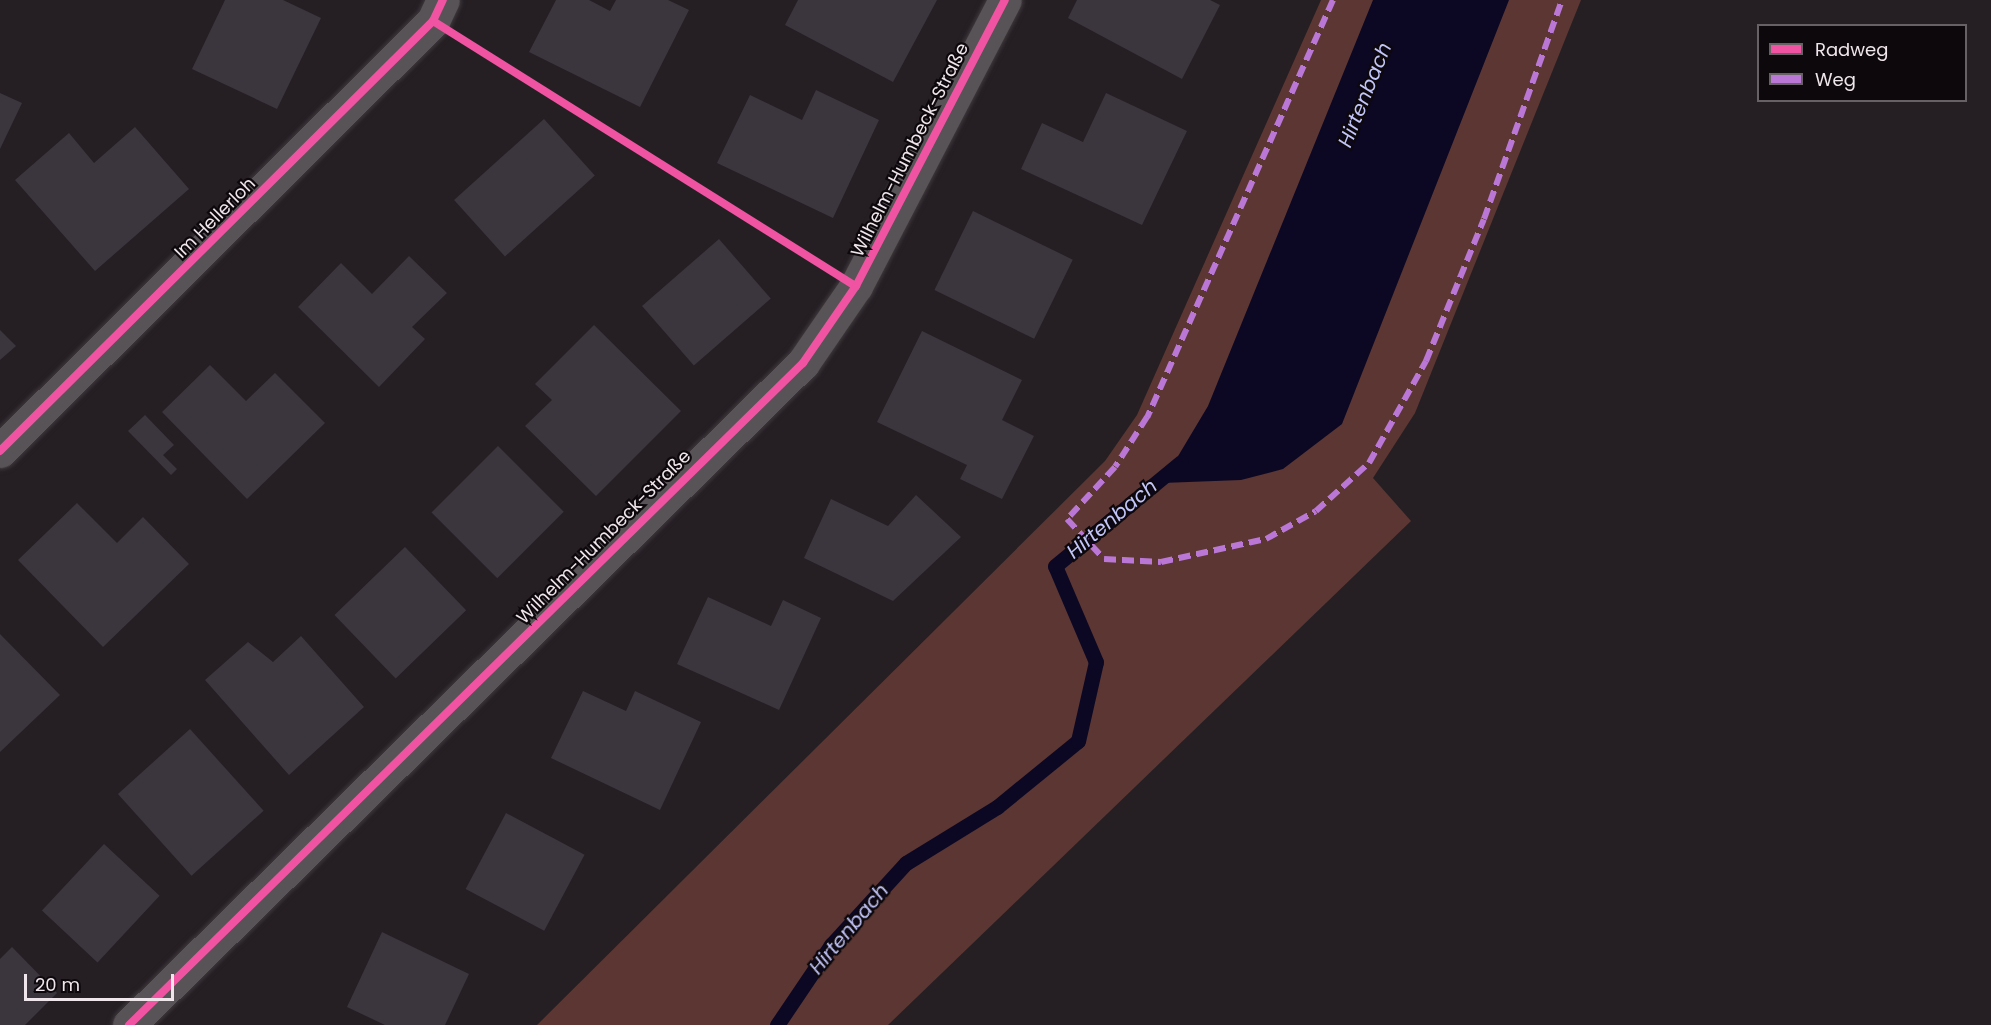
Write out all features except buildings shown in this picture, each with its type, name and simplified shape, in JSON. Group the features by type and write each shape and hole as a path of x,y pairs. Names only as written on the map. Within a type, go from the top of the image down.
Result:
{"street":[{"name":"Im Hellerloh","path":"0,451 433,21 443,0"},
{"name":"Wilhelm-Humbeck-Straße","path":"129,1025 803,363 856,286 1005,0"}],"shaded area":[{"path":"1321,0 1581,0 1415,413 1373,478 1411,521 888,1025 537,1025 1105,461 1137,415"}],"water":[{"path":"1373,0 1509,0 1342,424 1283,469 1241,480 1162,483 1208,406"}],"waterway":[{"name":"Hirtenbach","path":"777,1025 831,945 906,863 997,807 1078,741 1096,662 1055,566 1181,462"}],"marked path":[{"path":"1333,0 1147,417 1115,467 1067,519 1104,559 1161,562 1266,539 1316,511 1369,463 1426,361 1484,219 1562,0"}],"cycle path":[{"path":"0,451 433,21 443,0"},
{"path":"129,1025 803,363 856,286 1005,0"},
{"path":"433,21 856,286"}]}
